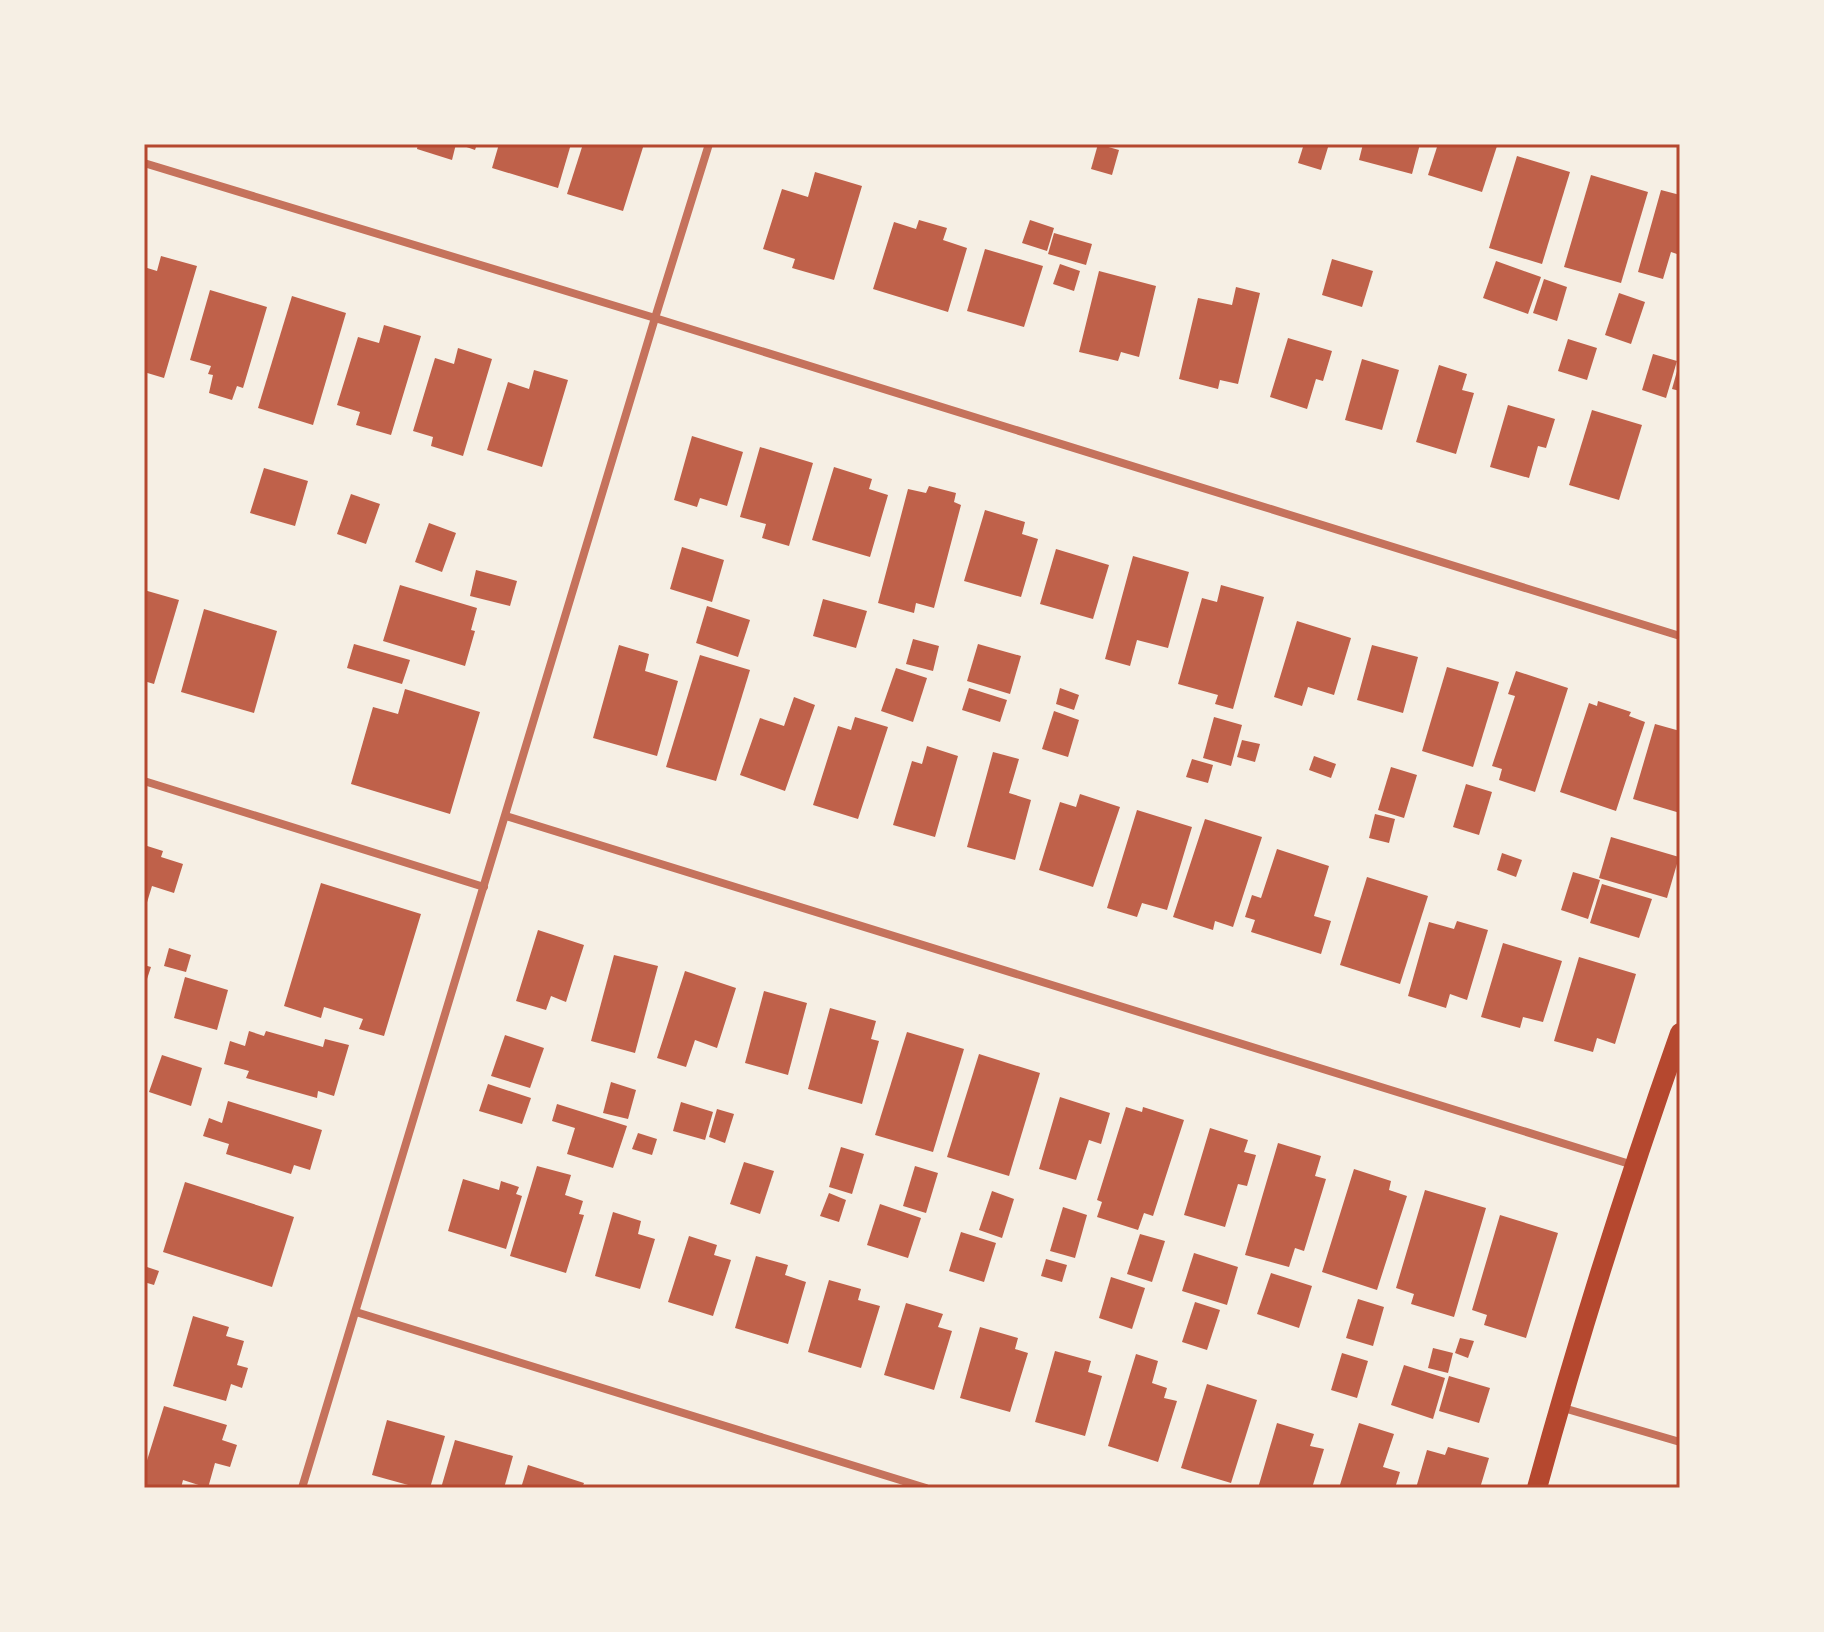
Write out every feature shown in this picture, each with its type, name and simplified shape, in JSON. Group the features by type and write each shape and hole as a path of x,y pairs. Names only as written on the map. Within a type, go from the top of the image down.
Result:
{"main road":[{"path":"1537,1488 1633,1165 1680,1033"}],"street":[{"path":"302,1488 709,144"},
{"path":"144,163 1680,636"},
{"path":"144,781 484,887"},
{"path":"506,816 1633,1165"},
{"path":"356,1312 926,1488"},
{"path":"1559,1407 1680,1442"}],"building":[{"path":"418,144 456,144 452,160 417,149"},
{"path":"458,144 477,144 475,150"},
{"path":"499,144 571,144 558,188 492,168"},
{"path":"583,144 644,144 623,211 567,194"},
{"path":"1098,144 1119,150 1112,175 1091,169"},
{"path":"1294,144 1329,144 1321,170 1298,163 1303,147"},
{"path":"1363,144 1420,144 1412,174 1359,160"},
{"path":"1438,144 1497,146 1482,192 1428,175"},
{"path":"1517,156 1570,172 1542,264 1489,248"},
{"path":"815,172 862,186 834,280 792,268 795,259 763,249 782,189 808,197"},
{"path":"1591,175 1648,192 1621,283 1564,267"},
{"path":"1661,190 1680,195 1680,255 1671,252 1663,279 1638,272"},
{"path":"919,220 947,228 943,240 967,248 948,312 873,289 894,222 916,229"},
{"path":"1030,220 1054,228 1047,251 1022,243"},
{"path":"1054,233 1092,244 1086,265 1048,254"},
{"path":"985,249 1043,266 1024,327 967,311"},
{"path":"161,256 197,266 164,378 144,372 144,267 157,271"},
{"path":"1332,259 1373,271 1362,307 1322,295"},
{"path":"1496,261 1541,277 1528,314 1483,298"},
{"path":"1060,264 1080,271 1074,291 1053,284"},
{"path":"1099,271 1156,286 1139,357 1121,352 1118,361 1079,352"},
{"path":"1544,279 1567,287 1557,321 1533,313"},
{"path":"1236,287 1260,293 1238,384 1220,380 1218,389 1179,379 1198,298 1232,305"},
{"path":"210,290 267,307 243,388 237,386 232,400 209,393 213,375 208,374 211,366 190,360"},
{"path":"1619,293 1645,302 1631,344 1605,335"},
{"path":"292,296 346,313 313,425 258,408"},
{"path":"384,325 421,336 391,435 356,425 360,412 337,405 358,337 379,343"},
{"path":"1288,338 1332,351 1323,381 1316,379 1307,409 1270,397"},
{"path":"1568,339 1597,348 1587,380 1558,371"},
{"path":"458,348 492,359 463,456 431,446 433,437 413,431 435,358 454,364"},
{"path":"1653,354 1677,361 1666,398 1642,390"},
{"path":"1362,359 1399,370 1382,430 1345,420"},
{"path":"1680,364 1680,391 1672,389"},
{"path":"1439,365 1467,374 1462,390 1474,393 1456,454 1416,442"},
{"path":"534,370 568,380 542,467 487,450 508,382 529,389"},
{"path":"1508,405 1555,419 1546,448 1538,446 1529,478 1490,467"},
{"path":"1592,410 1642,425 1619,500 1569,485"},
{"path":"692,436 743,452 727,506 700,498 697,507 674,500"},
{"path":"760,447 813,463 789,546 762,538 766,524 740,517"},
{"path":"834,467 872,479 869,489 888,495 870,557 812,540"},
{"path":"264,468 308,481 295,526 250,513"},
{"path":"929,486 956,493 954,502 961,505 934,608 916,603 914,613 878,603 908,489 926,493"},
{"path":"351,494 380,504 366,544 337,534"},
{"path":"985,510 1025,522 1022,534 1038,539 1021,597 964,581"},
{"path":"429,523 456,533 442,572 415,562"},
{"path":"682,547 724,560 712,602 670,589"},
{"path":"1056,549 1109,565 1093,619 1040,604"},
{"path":"1133,556 1189,572 1168,648 1137,640 1130,666 1105,659"},
{"path":"476,570 517,581 510,606 470,596"},
{"path":"400,585 477,608 471,630 475,631 465,666 383,641"},
{"path":"1221,585 1264,597 1233,709 1215,704 1218,695 1178,684 1202,598 1217,602"},
{"path":"144,590 179,600 154,684 144,681"},
{"path":"823,599 867,611 856,648 813,636"},
{"path":"707,606 750,620 738,657 696,643"},
{"path":"204,609 277,631 254,713 181,692"},
{"path":"1297,621 1351,638 1334,695 1308,687 1302,706 1274,697"},
{"path":"913,639 939,646 933,671 906,664"},
{"path":"354,644 410,660 402,684 347,668"},
{"path":"978,644 1021,656 1010,694 967,681"},
{"path":"619,645 649,654 645,671 678,681 657,756 593,738"},
{"path":"1372,645 1418,657 1403,713 1357,700"},
{"path":"700,655 750,670 716,781 666,767"},
{"path":"1447,667 1499,682 1473,767 1422,751"},
{"path":"896,668 927,678 913,722 881,711"},
{"path":"1516,671 1568,688 1535,792 1499,780 1502,769 1492,766 1515,696 1508,694"},
{"path":"969,688 1007,700 1000,722 962,710"},
{"path":"1060,688 1079,695 1074,710 1056,704"},
{"path":"405,689 480,712 450,814 351,784 373,707 398,714"},
{"path":"794,697 815,705 785,791 740,775 760,718 784,726"},
{"path":"1598,701 1631,712 1629,716 1645,722 1616,811 1560,792 1589,703 1597,706"},
{"path":"1054,711 1079,720 1068,757 1042,749"},
{"path":"855,717 888,727 858,819 813,805 838,726 851,730"},
{"path":"1214,717 1242,725 1231,766 1203,758"},
{"path":"1655,724 1680,731 1680,813 1633,799"},
{"path":"1242,740 1260,744 1255,762 1237,757"},
{"path":"927,746 958,756 935,837 893,825 912,761 922,764"},
{"path":"993,752 1019,759 1009,793 1031,800 1015,860 967,847"},
{"path":"1314,756 1336,764 1331,778 1309,770"},
{"path":"1192,759 1213,765 1208,783 1186,777"},
{"path":"1391,767 1417,775 1404,818 1378,810"},
{"path":"1466,784 1492,792 1479,835 1453,827"},
{"path":"1080,794 1120,807 1093,887 1039,870 1060,802 1076,807"},
{"path":"1137,810 1192,827 1167,910 1142,903 1137,917 1107,908"},
{"path":"1375,814 1395,819 1389,843 1369,838"},
{"path":"1205,819 1262,837 1233,927 1215,921 1213,930 1173,917"},
{"path":"1611,837 1679,857 1667,898 1599,878"},
{"path":"144,845 163,851 161,857 183,864 174,893 152,886 145,909"},
{"path":"1277,849 1329,866 1314,916 1331,921 1321,954 1251,932 1255,920 1245,917 1252,895 1261,898"},
{"path":"1502,853 1522,860 1516,877 1497,870"},
{"path":"1573,872 1600,880 1588,919 1561,910"},
{"path":"1367,877 1428,896 1400,984 1340,965"},
{"path":"321,883 421,914 384,1036 359,1029 363,1019 324,1007 321,1018 284,1006"},
{"path":"1602,884 1652,899 1639,938 1590,923"},
{"path":"1457,921 1488,930 1467,1000 1450,994 1446,1008 1408,996 1429,922 1454,929"},
{"path":"538,930 584,945 566,1002 551,996 546,1010 516,1001"},
{"path":"1503,943 1562,961 1543,1022 1523,1017 1520,1028 1481,1017"},
{"path":"169,948 191,955 186,972 164,966"},
{"path":"614,955 658,966 635,1053 591,1041"},
{"path":"1579,957 1636,974 1615,1044 1597,1038 1593,1052 1554,1041"},
{"path":"144,965 151,967 145,985 144,985"},
{"path":"685,971 736,988 717,1048 695,1040 686,1067 657,1058"},
{"path":"185,977 228,990 217,1030 174,1018"},
{"path":"764,991 807,1003 788,1075 745,1063"},
{"path":"830,1008 876,1021 871,1039 879,1041 862,1104 808,1089"},
{"path":"249,1031 264,1036 266,1031 323,1047 325,1039 349,1045 334,1096 318,1091 317,1098 246,1078 249,1071 224,1064 230,1041 245,1046"},
{"path":"907,1032 964,1049 933,1152 875,1135"},
{"path":"505,1035 544,1048 530,1088 491,1076"},
{"path":"979,1054 1040,1073 1009,1176 947,1157"},
{"path":"162,1055 202,1068 191,1106 149,1092"},
{"path":"611,1082 636,1090 628,1119 603,1113"},
{"path":"488,1084 531,1098 522,1124 479,1111"},
{"path":"1060,1097 1110,1113 1101,1144 1089,1140 1076,1180 1039,1169"},
{"path":"228,1101 322,1130 310,1170 294,1165 291,1174 226,1154 229,1144 203,1136 209,1118 222,1123"},
{"path":"681,1102 713,1112 705,1140 673,1131"},
{"path":"557,1104 627,1126 613,1168 567,1154 575,1128 552,1121"},
{"path":"1126,1107 1142,1112 1143,1107 1184,1120 1153,1216 1144,1213 1138,1230 1097,1217 1102,1202 1097,1200"},
{"path":"717,1109 734,1114 725,1143 709,1137"},
{"path":"1210,1128 1248,1140 1244,1152 1256,1155 1247,1186 1238,1184 1225,1227 1184,1215"},
{"path":"638,1133 657,1139 652,1155 632,1149"},
{"path":"1278,1143 1321,1156 1315,1176 1326,1179 1304,1251 1295,1248 1289,1267 1245,1255"},
{"path":"841,1147 864,1154 852,1194 829,1187"},
{"path":"744,1162 774,1171 760,1214 730,1204"},
{"path":"537,1166 571,1175 565,1195 583,1201 579,1214 584,1215 566,1273 510,1256"},
{"path":"915,1166 938,1173 926,1213 903,1206"},
{"path":"1354,1169 1391,1181 1389,1190 1407,1196 1377,1290 1322,1272"},
{"path":"463,1179 499,1190 501,1181 519,1187 516,1194 522,1196 506,1249 448,1231"},
{"path":"185,1182 294,1217 272,1287 163,1252"},
{"path":"1425,1190 1486,1208 1454,1317 1411,1304 1414,1294 1396,1288"},
{"path":"992,1191 1014,1199 1002,1238 979,1230"},
{"path":"829,1193 846,1200 839,1222 820,1216"},
{"path":"880,1204 921,1218 908,1258 867,1245"},
{"path":"1063,1207 1087,1215 1075,1258 1050,1251"},
{"path":"613,1212 641,1221 638,1234 655,1239 640,1289 595,1276"},
{"path":"1500,1215 1558,1233 1526,1338 1484,1325 1487,1315 1472,1310"},
{"path":"961,1232 996,1243 984,1282 949,1271"},
{"path":"1140,1234 1165,1241 1152,1282 1127,1274"},
{"path":"689,1236 717,1245 714,1255 731,1260 713,1316 668,1302"},
{"path":"1194,1253 1238,1267 1227,1305 1182,1291"},
{"path":"756,1256 788,1265 785,1275 806,1282 788,1344 735,1328"},
{"path":"1046,1259 1067,1265 1062,1282 1041,1276"},
{"path":"144,1266 159,1271 154,1285 144,1282"},
{"path":"1271,1273 1312,1286 1299,1328 1257,1314"},
{"path":"1111,1277 1145,1288 1132,1329 1099,1318"},
{"path":"829,1280 861,1289 858,1300 880,1306 861,1368 808,1352"},
{"path":"1358,1299 1384,1307 1373,1346 1346,1338"},
{"path":"1195,1302 1220,1310 1207,1350 1182,1342"},
{"path":"906,1303 943,1314 938,1327 952,1331 934,1390 884,1375"},
{"path":"193,1316 229,1327 226,1336 244,1341 237,1365 248,1368 242,1388 231,1384 226,1401 173,1386"},
{"path":"980,1327 1018,1338 1015,1349 1028,1353 1010,1412 960,1398"},
{"path":"1460,1338 1474,1341 1468,1358 1455,1353"},
{"path":"1433,1348 1453,1353 1448,1373 1428,1368"},
{"path":"1055,1351 1091,1361 1088,1372 1102,1376 1085,1436 1035,1422"},
{"path":"1342,1353 1368,1361 1357,1398 1331,1390"},
{"path":"1136,1354 1158,1361 1152,1383 1167,1388 1164,1398 1177,1401 1158,1462 1108,1446"},
{"path":"1404,1365 1445,1378 1433,1419 1391,1405"},
{"path":"1449,1376 1490,1388 1479,1423 1439,1411"},
{"path":"1207,1384 1257,1400 1231,1483 1181,1468"},
{"path":"164,1406 227,1425 222,1440 237,1445 230,1467 215,1463 208,1488 183,1480 181,1488 144,1488 144,1470"},
{"path":"387,1420 445,1436 430,1488 419,1488 372,1475"},
{"path":"1277,1423 1314,1434 1310,1446 1324,1449 1312,1488 1258,1488"},
{"path":"1359,1423 1394,1434 1383,1467 1400,1472 1395,1488 1339,1488"},
{"path":"455,1440 513,1456 504,1488 441,1488"},
{"path":"1448,1447 1489,1458 1480,1488 1416,1488 1427,1450 1445,1455"},
{"path":"528,1465 584,1483 582,1488 521,1488"}]}
